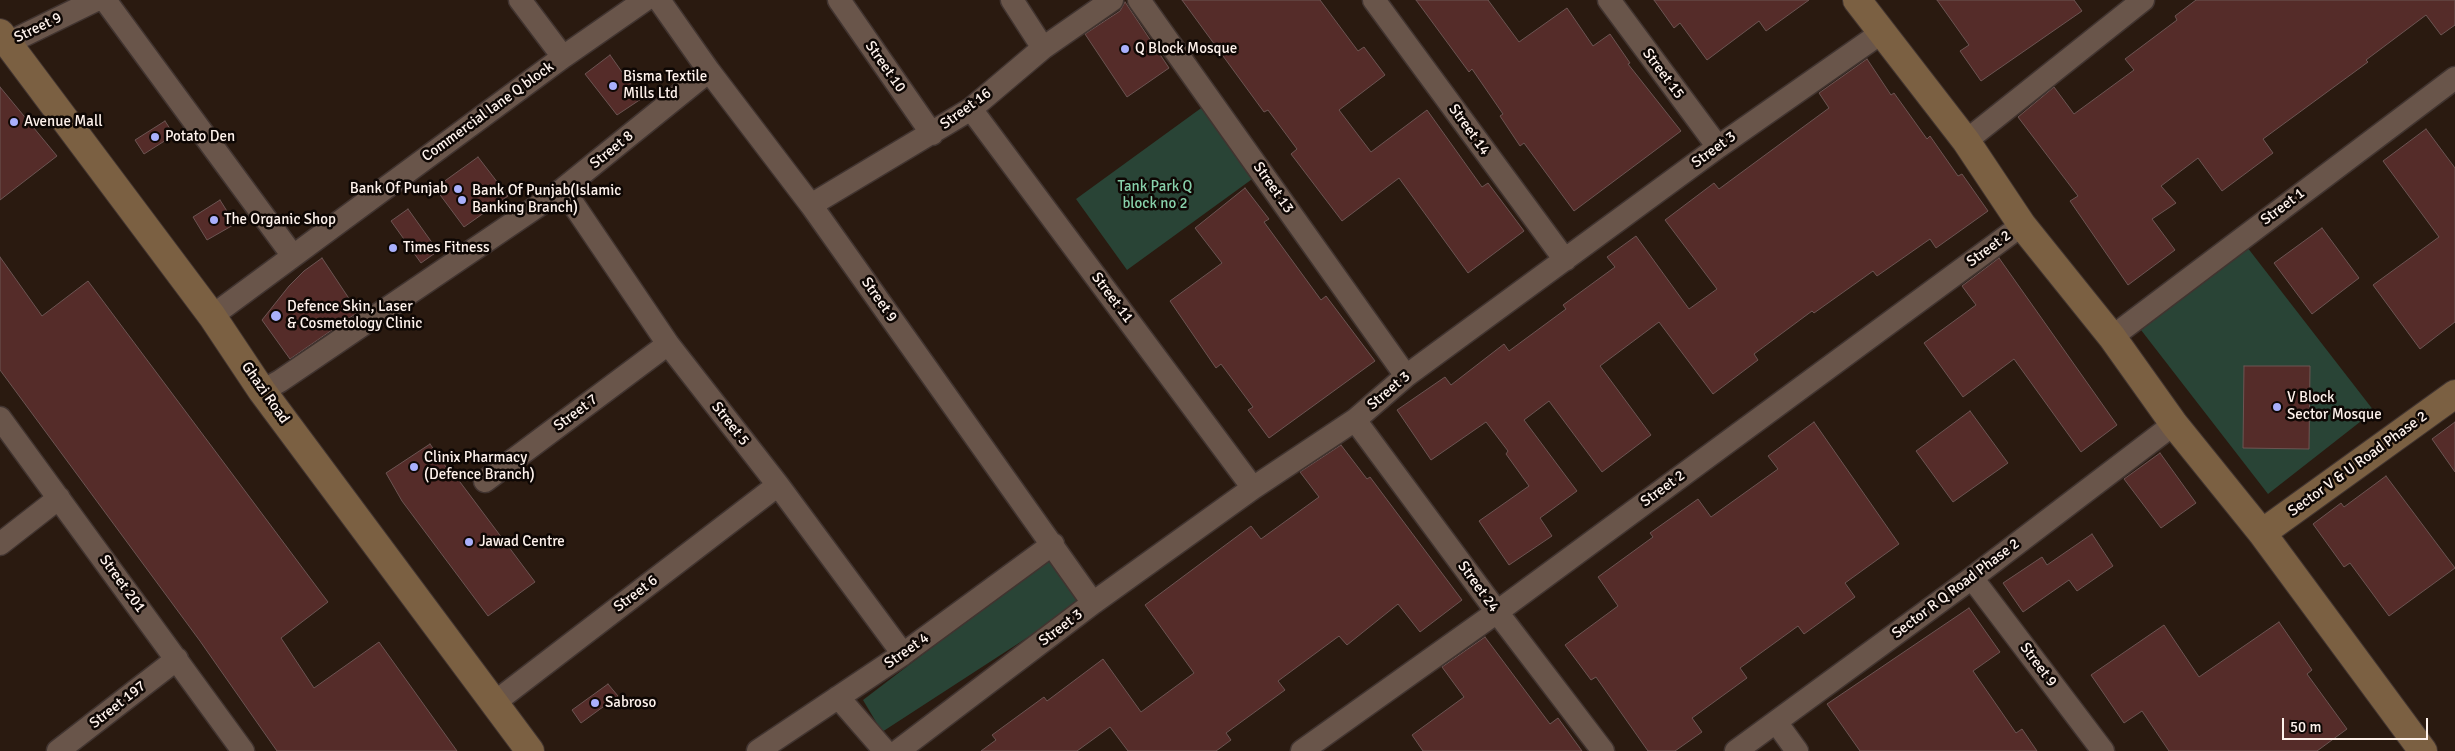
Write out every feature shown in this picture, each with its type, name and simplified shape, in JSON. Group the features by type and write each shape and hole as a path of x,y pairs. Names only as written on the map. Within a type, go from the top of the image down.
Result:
{"street":[{"name":"Street 9","path":"4,38 96,0"},
{"path":"105,0 293,256"},
{"path":"520,0 563,57"},
{"name":"Commercial lane Q block","path":"212,316 563,57 645,0"},
{"name":"Street 9","path":"659,0 709,71 811,205 1093,603"},
{"name":"Street 10","path":"839,0 932,134"},
{"path":"1012,0 1043,48"},
{"name":"Street 16","path":"811,205 971,109 1043,48 1112,0"},
{"name":"Street 13","path":"1139,0 1406,376"},
{"name":"Street 14","path":"1374,0 1565,260"},
{"name":"Street 15","path":"1609,0 1718,147"},
{"path":"1858,0 1881,33 1966,141 2022,225 2112,337 2174,424 2262,533 2423,751"},
{"path":"1966,141 2119,7 2143,0"},
{"name":"Street 3","path":"898,751 1093,603 1253,488 1356,420 1406,376 1718,147 1881,33"},
{"name":"Ghazi Road","path":"4,38 212,316 262,390 530,751"},
{"name":"Street 8","path":"262,390 280,381 564,189 709,71"},
{"name":"Street 1","path":"2112,337 2455,78"},
{"name":"Street 11","path":"971,109 1253,488"},
{"name":"Street 5","path":"564,189 668,344 778,485 903,654"},
{"name":"Street 2","path":"1302,751 1496,612 2022,225"},
{"name":"Street 7","path":"484,481 668,344"},
{"name":"Sector V & U Road Phase 2","path":"2262,533 2455,394"},
{"name":"Street 201","path":"0,418 243,751"},
{"name":"Street 24","path":"1356,420 1496,612 1603,751"},
{"name":"Sector R Q Road Phase 2","path":"1736,751 1972,578 2174,424"},
{"name":"Street 6","path":"494,703 778,485"},
{"path":"0,544 59,498"},
{"name":"Street 4","path":"758,751 903,654 1053,544"},
{"name":"Street 9","path":"1972,578 2104,751"},
{"name":"Street 197","path":"58,751 177,659"},
{"path":"838,697 885,751"},
{"path":"1776,722 1798,751"}],"green space":[{"name":"Tank Park Q block no 2","path":"1204,106 1255,177 1127,270 1076,199"},
{"path":"2247,247 2374,411 2268,494 2141,330"},
{"path":"1053,555 1079,604 882,732 863,700"}],"building":[{"path":"1182,0 1320,0 1358,51 1364,47 1385,75 1339,110 1371,152 1427,110 1482,187 1488,183 1524,231 1468,273 1399,178 1342,221 1291,154 1297,149 1268,110 1264,112"},
{"path":"1416,0 1488,0 1519,42 1567,8 1593,46 1610,34 1630,63 1628,64 1681,131 1574,211 1524,143 1520,146 1500,116 1503,114 1472,69 1469,72"},
{"path":"1654,0 1809,0 1766,31 1759,21 1707,60 1680,23 1674,28"},
{"path":"1937,0 2074,0 2082,11 1981,81 1960,51 1969,45"},
{"path":"2196,0 2455,0 2455,25 2441,35 2426,15 2366,60 2368,62 2263,139 2273,153 2222,191 2198,158 2161,186 2176,203 2152,219 2175,250 2128,285 2070,201 2078,196 2018,117 2054,87 2074,114 2134,70 2125,59 2177,20 2175,16"},
{"name":"Q Block Mosque","path":"1125,2 1169,68 1127,97 1085,34 1120,11"},
{"name":"Bisma Textile Mills Ltd","path":"610,55 641,99 617,115 585,74"},
{"path":"1867,59 1891,95 1894,93 1927,139 1930,136 1958,176 1962,174 1988,211 1936,248 1930,239 1877,276 1873,271 1814,313 1812,311 1754,354 1758,360 1713,394 1659,322 1600,366 1651,435 1602,472 1549,401 1524,420 1577,491 1540,518 1552,536 1509,565 1479,521 1529,486 1506,454 1508,451 1486,422 1431,460 1397,410 1445,377 1451,385 1504,344 1509,351 1566,309 1563,305 1615,267 1607,257 1636,236 1689,309 1717,289 1665,220 1714,183 1719,189 1829,108 1819,93"},
{"name":"Avenue Mall","path":"0,87 57,156 0,200"},
{"name":"Potato Den","path":"165,121 174,135 144,154 135,140"},
{"path":"2426,129 2455,168 2455,322 2420,349 2373,285 2439,237 2383,161"},
{"path":"478,157 508,196 464,227 435,188"},
{"path":"1245,188 1269,219 1264,222 1321,300 1326,296 1375,361 1269,438 1248,410 1253,407 1221,364 1216,368 1170,301 1222,263 1195,228"},
{"name":"The Organic Shop","path":"220,200 235,224 207,240 193,217"},
{"path":"408,209 438,251 421,263 391,221"},
{"path":"2322,228 2359,278 2312,314 2274,263"},
{"path":"0,257 42,316 88,281 328,602 281,638 314,688 379,642 457,751 277,751 200,641 0,370"},
{"path":"322,258 358,312 290,359 262,320 289,286 304,271"},
{"path":"1999,258 2117,425 2081,452 2014,359 1963,397 1924,343 1976,305 1962,286"},
{"name":"V Block Sector Mosque","path":"2244,366 2310,366 2309,449 2243,448"},
{"path":"1970,411 2008,463 1953,502 1916,451"},
{"path":"1814,422 1899,544 1845,583 1855,597 1804,634 1798,626 1740,668 1747,678 1692,718 1702,732 1675,751 1648,751 1596,677 1591,680 1565,645 1618,606 1598,577 1653,537 1650,533 1698,499 1711,517 1778,469 1768,456"},
{"path":"2455,422 2455,472 2432,439"},
{"name":"Jawad Centre","path":"430,444 535,582 488,616 402,501 386,473"},
{"path":"1341,445 1367,479 1370,477 1462,600 1420,632 1398,604 1347,645 1339,636 1278,681 1285,690 1226,733 1231,740 1216,751 1128,751 1110,727 1077,751 981,751 996,740 992,735 1044,697 1047,701 1103,659 1141,712 1194,673 1145,605 1251,526 1261,539 1319,497 1300,472"},
{"path":"2160,453 2196,503 2161,528 2124,479"},
{"path":"2386,476 2455,568 2389,616 2350,563 2344,567 2313,524 2341,503 2344,507"},
{"path":"2092,534 2113,566 2077,591 2069,580 2023,612 2003,583 2042,557 2047,565"},
{"path":"1969,608 2000,652 1973,671 2016,733 2022,729 2037,751 1860,751 1827,704"},
{"path":"2279,622 2312,670 2307,674 2347,729 2317,751 2169,751 2142,711 2124,723 2091,675 2164,625 2199,677"},
{"path":"1485,637 1550,724 1558,718 1582,751 1423,751 1412,735 1464,697 1442,667"},
{"name":"Sabroso","path":"608,684 618,696 581,723 572,710"}],"place":[{"name":"Q Block Mosque","path":"1125,49"},
{"name":"Bisma Textile Mills Ltd","path":"613,86"},
{"name":"Avenue Mall","path":"14,122"},
{"name":"Potato Den","path":"155,137"},
{"name":"Bank Of Punjab","path":"458,189"},
{"name":"Bank Of Punjab(Islamic Banking Branch)","path":"462,200"},
{"name":"The Organic Shop","path":"214,220"},
{"name":"Times Fitness","path":"393,248"},
{"name":"Defence Skin, Laser & Cosmetology Clinic","path":"276,316"},
{"name":"V Block Sector Mosque","path":"2277,407"},
{"name":"Clinix Pharmacy (Defence Branch)","path":"414,467"},
{"name":"Jawad Centre","path":"469,542"},
{"name":"Sabroso","path":"595,703"}]}
